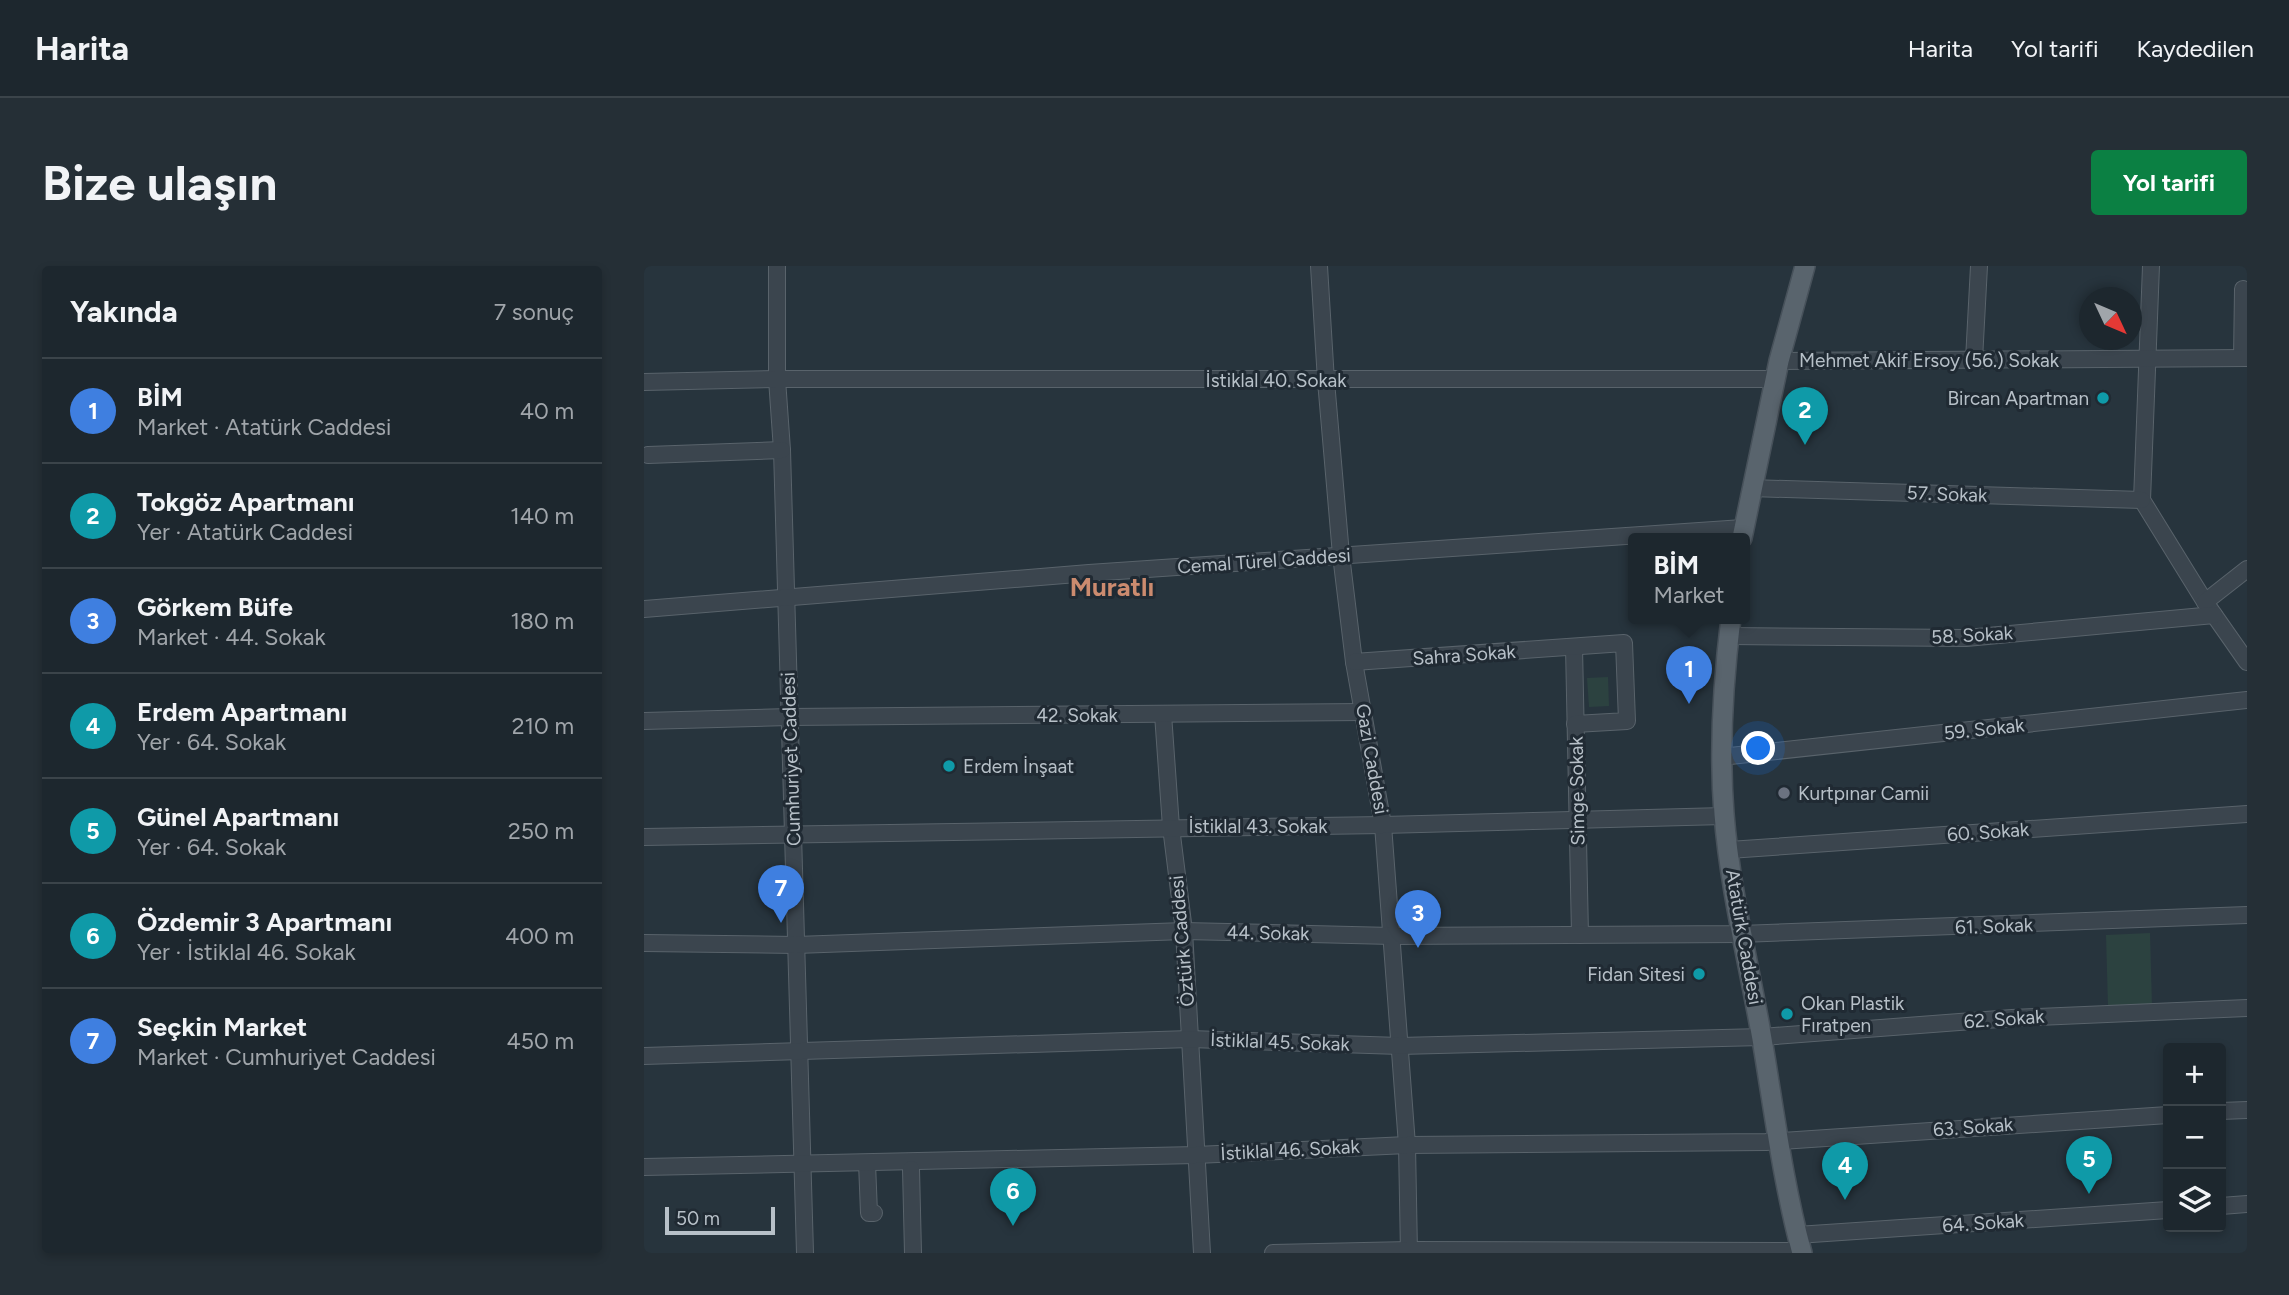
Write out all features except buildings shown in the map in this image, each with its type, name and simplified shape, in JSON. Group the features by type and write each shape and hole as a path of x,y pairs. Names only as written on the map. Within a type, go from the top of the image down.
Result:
{"main road":[{"path":"1743,533 1777,370 1805,266"},
{"name":"Atatürk Caddesi","path":"1730,627 1721,757 1724,816 1741,934 1800,1246"}],"street":[{"name":"Cumhuriyet Caddesi","path":"776,266 804,1253"},
{"name":"Gazi Caddesi","path":"1320,266 1326,381 1341,555 1354,662 1383,825 1407,1145 1409,1252"},
{"path":"1974,360 1979,266"},
{"path":"2151,266 2142,500 2209,609 2247,662"},
{"path":"2243,289 2245,358"},
{"name":"Mehmet Akif Ersoy (56.) Sokak","path":"1777,370 1974,360 2245,358"},
{"name":"İstiklal 40. Sokak","path":"644,382 778,379 1326,381 1777,370"},
{"path":"648,455 782,450"},
{"name":"57. Sokak","path":"1751,488 2142,500"},
{"name":"Cemal Türel Caddesi","path":"644,609 1341,555 1628,539"},
{"path":"2209,609 2247,569"},
{"name":"58. Sokak","path":"1730,627 1966,638 2209,609"},
{"name":"Sahra Sokak","path":"1354,662 1625,643 1627,721 1575,724"},
{"name":"Simge Sokak","path":"1574,647 1580,934"},
{"name":"59. Sokak","path":"1721,757 2247,700"},
{"name":"42. Sokak","path":"644,721 789,717 1364,712"},
{"name":"Öztürk Caddesi","path":"1163,714 1171,827 1184,931 1202,1253"},
{"name":"60. Sokak","path":"1728,850 2247,814"},
{"name":"İstiklal 43. Sokak","path":"644,837 1383,825 1724,816"},
{"name":"61. Sokak","path":"1741,934 2247,915"},
{"name":"44. Sokak","path":"644,943 796,945 1184,931 1392,936 1741,934"},
{"name":"62. Sokak","path":"1762,1037 2012,1018 2247,1008"},
{"name":"İstiklal 45. Sokak","path":"644,1056 1190,1040 1400,1046 1762,1037"},
{"path":"2226,1111 2247,1110"},
{"name":"63. Sokak","path":"1779,1140 2163,1115"},
{"name":"İstiklal 46. Sokak","path":"644,1167 1196,1155 1407,1145 1779,1140"},
{"path":"867,1163 869,1213 874,1213"},
{"path":"911,1169 913,1253"},
{"path":"2226,1206 2247,1204"},
{"name":"64. Sokak","path":"1273,1253 1800,1246 2163,1210"}],"green space":[{"path":"1608,677 1609,706 1589,707 1587,678"},
{"path":"2150,933 2152,1006 2108,1007 2106,935"}],"place":[{"name":"Bircan Apartman","path":"2103,398"},
{"name":"Tokgöz Apartmanı","path":"1805,445"},
{"name":"BİM","path":"1689,704"},
{"name":"Erdem İnşaat","path":"949,766"},
{"name":"Kurtpınar Camii","path":"1784,793"},
{"name":"Seçkin Market","path":"781,923"},
{"name":"Görkem Büfe","path":"1418,948"},
{"name":"Fidan Sitesi","path":"1699,974"},
{"name":"Okan Plastik Fıratpen","path":"1787,1014"},
{"name":"Günel Apartmanı","path":"2089,1194"},
{"name":"Erdem Apartmanı","path":"1845,1200"},
{"name":"Özdemir 3 Apartmanı","path":"1013,1226"}],"district":[{"name":"Muratlı","path":"1112,587"}]}
